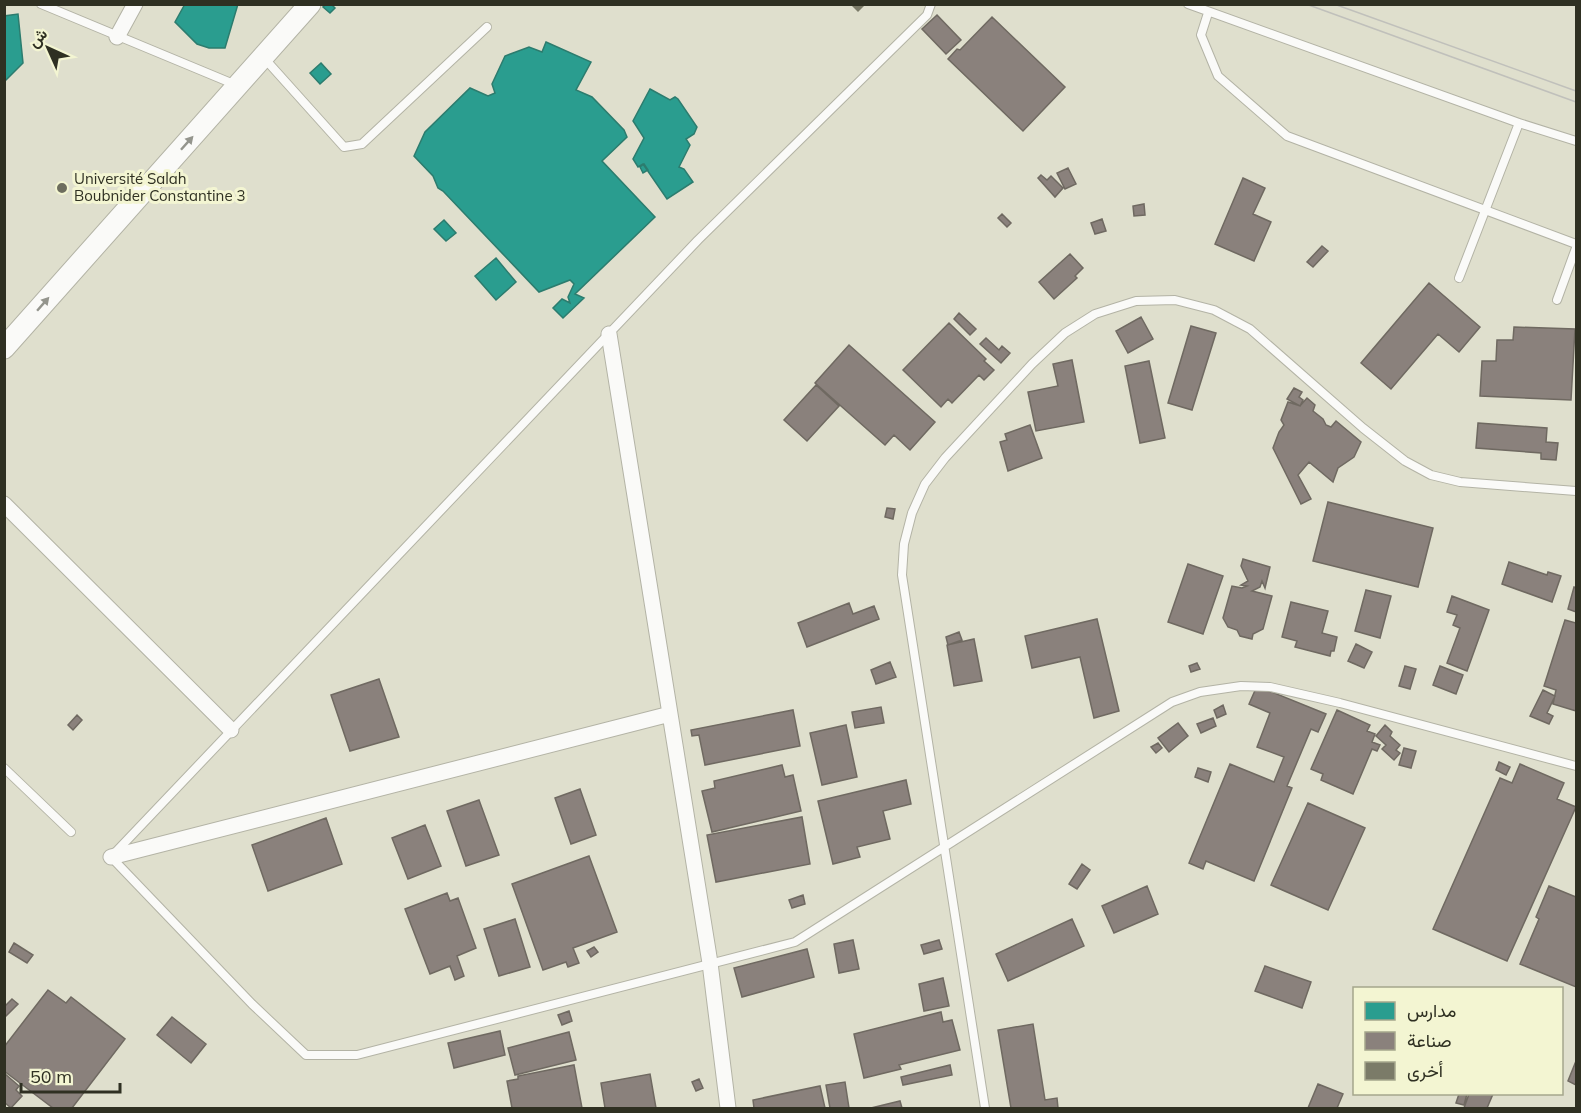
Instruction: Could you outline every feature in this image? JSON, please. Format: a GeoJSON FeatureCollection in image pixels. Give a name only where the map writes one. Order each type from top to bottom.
{"type":"FeatureCollection","features":[{"type":"Feature","properties":{"kind":"main road"},"geometry":{"type":"LineString","coordinates":[[4,348],[310,4]]}},
{"type":"Feature","properties":{"kind":"street"},"geometry":{"type":"LineString","coordinates":[[117,37],[135,4]]}},
{"type":"Feature","properties":{"kind":"street"},"geometry":{"type":"LineString","coordinates":[[609,334],[710,963],[728,1108]]}},
{"type":"Feature","properties":{"kind":"street"},"geometry":{"type":"LineString","coordinates":[[4,504],[231,730]]}},
{"type":"Feature","properties":{"kind":"street"},"geometry":{"type":"LineString","coordinates":[[111,857],[670,714]]}},
{"type":"Feature","properties":{"kind":"lane"},"geometry":{"type":"LineString","coordinates":[[41,4],[238,86]]}},
{"type":"Feature","properties":{"kind":"lane"},"geometry":{"type":"LineString","coordinates":[[931,4],[927,15],[698,240],[111,857],[252,1004],[306,1055],[357,1055],[795,942],[1172,702],[1200,692],[1241,686],[1270,687],[1340,703],[1576,766]]}},
{"type":"Feature","properties":{"kind":"lane"},"geometry":{"type":"LineString","coordinates":[[1188,4],[1519,123],[1576,141]]}},
{"type":"Feature","properties":{"kind":"lane"},"geometry":{"type":"LineString","coordinates":[[1208,13],[1201,35],[1218,76],[1287,136],[1576,246],[1557,300]]}},
{"type":"Feature","properties":{"kind":"lane"},"geometry":{"type":"LineString","coordinates":[[263,58],[344,147],[362,144],[487,27]]}},
{"type":"Feature","properties":{"kind":"lane"},"geometry":{"type":"LineString","coordinates":[[1460,278],[1519,123]]}},
{"type":"Feature","properties":{"kind":"lane"},"geometry":{"type":"LineString","coordinates":[[985,1108],[902,575],[904,544],[909,524],[925,484],[945,458],[1032,364],[1065,333],[1095,314],[1136,301],[1175,300],[1214,310],[1250,329],[1405,461],[1431,475],[1460,482],[1576,491]]}},
{"type":"Feature","properties":{"kind":"lane"},"geometry":{"type":"LineString","coordinates":[[4,768],[71,832]]}},
{"type":"Feature","properties":{"kind":"building: مدارس"},"geometry":{"type":"Polygon","coordinates":[[[185,4],[238,4],[225,48],[209,48],[197,44],[175,22],[185,4]]]}},
{"type":"Feature","properties":{"kind":"building: مدارس"},"geometry":{"type":"Polygon","coordinates":[[[331,4],[335,8],[330,13],[323,7],[331,4]]]}},
{"type":"Feature","properties":{"kind":"building: مدارس"},"geometry":{"type":"Polygon","coordinates":[[[18,14],[23,63],[4,82],[4,16],[18,14]]]}},
{"type":"Feature","properties":{"kind":"building: مدارس"},"geometry":{"type":"Polygon","coordinates":[[[546,42],[591,62],[576,90],[592,97],[624,130],[627,137],[602,161],[655,217],[575,294],[584,298],[563,318],[553,308],[562,299],[570,303],[568,297],[574,284],[570,280],[539,292],[438,188],[433,176],[414,156],[425,132],[470,88],[488,96],[495,93],[492,84],[505,56],[529,47],[542,52],[546,42]]]}},
{"type":"Feature","properties":{"kind":"building: مدارس"},"geometry":{"type":"Polygon","coordinates":[[[321,63],[331,74],[320,84],[310,73],[321,63]]]}},
{"type":"Feature","properties":{"kind":"building: مدارس"},"geometry":{"type":"Polygon","coordinates":[[[650,89],[670,100],[675,97],[678,99],[697,127],[694,134],[686,139],[690,145],[679,167],[684,169],[693,182],[667,199],[643,164],[638,167],[633,159],[644,138],[633,121],[650,89]]]}},
{"type":"Feature","properties":{"kind":"building: مدارس"},"geometry":{"type":"Polygon","coordinates":[[[644,164],[648,170],[643,173],[640,167],[644,164]]]}},
{"type":"Feature","properties":{"kind":"building: مدارس"},"geometry":{"type":"Polygon","coordinates":[[[444,220],[456,233],[446,241],[434,229],[444,220]]]}},
{"type":"Feature","properties":{"kind":"building: مدارس"},"geometry":{"type":"Polygon","coordinates":[[[496,258],[516,282],[496,300],[475,276],[496,258]]]}},
{"type":"Feature","properties":{"kind":"building: صناعة"},"geometry":{"type":"Polygon","coordinates":[[[937,15],[961,40],[946,54],[922,29],[937,15]]]}},
{"type":"Feature","properties":{"kind":"building: صناعة"},"geometry":{"type":"Polygon","coordinates":[[[992,17],[1065,87],[1023,131],[948,59],[992,17]]]}},
{"type":"Feature","properties":{"kind":"building: صناعة"},"geometry":{"type":"Polygon","coordinates":[[[1068,168],[1076,184],[1065,189],[1057,173],[1068,168]]]}},
{"type":"Feature","properties":{"kind":"building: صناعة"},"geometry":{"type":"Polygon","coordinates":[[[1041,175],[1047,180],[1051,176],[1063,188],[1055,197],[1038,178],[1041,175]]]}},
{"type":"Feature","properties":{"kind":"building: صناعة"},"geometry":{"type":"Polygon","coordinates":[[[1243,178],[1265,188],[1253,214],[1271,222],[1254,261],[1215,244],[1243,178]]]}},
{"type":"Feature","properties":{"kind":"building: صناعة"},"geometry":{"type":"Polygon","coordinates":[[[1144,204],[1145,215],[1134,216],[1133,206],[1144,204]]]}},
{"type":"Feature","properties":{"kind":"building: صناعة"},"geometry":{"type":"Polygon","coordinates":[[[1002,214],[1011,223],[1007,227],[998,218],[1002,214]]]}},
{"type":"Feature","properties":{"kind":"building: صناعة"},"geometry":{"type":"Polygon","coordinates":[[[1102,219],[1106,231],[1095,234],[1091,223],[1102,219]]]}},
{"type":"Feature","properties":{"kind":"building: صناعة"},"geometry":{"type":"Polygon","coordinates":[[[1322,246],[1328,251],[1313,267],[1307,262],[1322,246]]]}},
{"type":"Feature","properties":{"kind":"building: صناعة"},"geometry":{"type":"Polygon","coordinates":[[[1070,254],[1083,268],[1075,276],[1077,278],[1054,299],[1039,282],[1070,254]]]}},
{"type":"Feature","properties":{"kind":"building: صناعة"},"geometry":{"type":"Polygon","coordinates":[[[1429,283],[1480,327],[1459,352],[1438,334],[1391,389],[1361,363],[1429,283]]]}},
{"type":"Feature","properties":{"kind":"building: صناعة"},"geometry":{"type":"Polygon","coordinates":[[[959,313],[976,329],[970,335],[954,319],[959,313]]]}},
{"type":"Feature","properties":{"kind":"building: صناعة"},"geometry":{"type":"Polygon","coordinates":[[[1141,317],[1153,339],[1128,353],[1116,331],[1141,317]]]}},
{"type":"Feature","properties":{"kind":"building: صناعة"},"geometry":{"type":"Polygon","coordinates":[[[949,323],[986,359],[984,361],[994,370],[984,380],[979,375],[952,403],[948,399],[941,407],[903,370],[949,323]]]}},
{"type":"Feature","properties":{"kind":"building: صناعة"},"geometry":{"type":"Polygon","coordinates":[[[1191,326],[1216,333],[1192,410],[1168,403],[1191,326]]]}},
{"type":"Feature","properties":{"kind":"building: صناعة"},"geometry":{"type":"Polygon","coordinates":[[[1514,327],[1575,329],[1571,400],[1480,396],[1482,361],[1496,361],[1497,340],[1513,340],[1514,327]]]}},
{"type":"Feature","properties":{"kind":"building: صناعة"},"geometry":{"type":"Polygon","coordinates":[[[986,338],[999,350],[1002,346],[1010,353],[1001,363],[980,344],[986,338]]]}},
{"type":"Feature","properties":{"kind":"building: صناعة"},"geometry":{"type":"Polygon","coordinates":[[[849,345],[935,422],[910,450],[894,435],[885,445],[815,383],[849,345]]]}},
{"type":"Feature","properties":{"kind":"building: صناعة"},"geometry":{"type":"Polygon","coordinates":[[[1072,360],[1084,422],[1036,431],[1028,392],[1058,386],[1053,364],[1072,360]]]}},
{"type":"Feature","properties":{"kind":"building: صناعة"},"geometry":{"type":"Polygon","coordinates":[[[1149,361],[1165,438],[1140,443],[1125,366],[1149,361]]]}},
{"type":"Feature","properties":{"kind":"building: صناعة"},"geometry":{"type":"Polygon","coordinates":[[[816,385],[839,406],[807,441],[784,420],[816,385]]]}},
{"type":"Feature","properties":{"kind":"building: صناعة"},"geometry":{"type":"Polygon","coordinates":[[[1294,388],[1302,392],[1299,397],[1303,400],[1300,406],[1287,399],[1294,388]]]}},
{"type":"Feature","properties":{"kind":"building: صناعة"},"geometry":{"type":"Polygon","coordinates":[[[1307,398],[1315,405],[1313,411],[1323,419],[1326,425],[1331,427],[1336,421],[1361,442],[1354,457],[1338,468],[1333,482],[1309,462],[1298,475],[1311,499],[1301,504],[1273,448],[1284,425],[1281,420],[1288,402],[1300,406],[1307,398]]]}},
{"type":"Feature","properties":{"kind":"building: صناعة"},"geometry":{"type":"Polygon","coordinates":[[[1478,423],[1547,428],[1546,442],[1558,443],[1556,460],[1541,459],[1541,453],[1476,448],[1478,423]]]}},
{"type":"Feature","properties":{"kind":"building: صناعة"},"geometry":{"type":"Polygon","coordinates":[[[1030,425],[1042,458],[1008,471],[1000,442],[1007,440],[1005,434],[1030,425]]]}},
{"type":"Feature","properties":{"kind":"building: صناعة"},"geometry":{"type":"Polygon","coordinates":[[[1328,502],[1433,528],[1418,587],[1313,561],[1328,502]]]}},
{"type":"Feature","properties":{"kind":"building: صناعة"},"geometry":{"type":"Polygon","coordinates":[[[887,508],[895,509],[893,519],[885,517],[887,508]]]}},
{"type":"Feature","properties":{"kind":"building: صناعة"},"geometry":{"type":"Polygon","coordinates":[[[1243,559],[1270,567],[1265,588],[1262,581],[1260,587],[1252,591],[1272,596],[1263,629],[1253,634],[1252,639],[1240,636],[1237,630],[1228,627],[1223,618],[1232,586],[1242,588],[1247,586],[1241,585],[1248,581],[1241,566],[1243,559]]]}},
{"type":"Feature","properties":{"kind":"building: صناعة"},"geometry":{"type":"Polygon","coordinates":[[[1509,562],[1547,575],[1548,572],[1561,576],[1552,602],[1502,584],[1509,562]]]}},
{"type":"Feature","properties":{"kind":"building: صناعة"},"geometry":{"type":"Polygon","coordinates":[[[1188,564],[1223,576],[1203,634],[1168,622],[1188,564]]]}},
{"type":"Feature","properties":{"kind":"building: صناعة"},"geometry":{"type":"Polygon","coordinates":[[[1574,587],[1576,588],[1576,612],[1568,609],[1574,587]]]}},
{"type":"Feature","properties":{"kind":"building: صناعة"},"geometry":{"type":"Polygon","coordinates":[[[1366,590],[1391,596],[1380,638],[1355,631],[1366,590]]]}},
{"type":"Feature","properties":{"kind":"building: صناعة"},"geometry":{"type":"Polygon","coordinates":[[[1452,596],[1489,610],[1467,671],[1447,663],[1460,628],[1453,625],[1457,615],[1447,612],[1452,596]]]}},
{"type":"Feature","properties":{"kind":"building: صناعة"},"geometry":{"type":"Polygon","coordinates":[[[1291,602],[1328,611],[1322,633],[1337,637],[1334,651],[1331,651],[1330,656],[1295,647],[1297,641],[1282,637],[1291,602]]]}},
{"type":"Feature","properties":{"kind":"building: صناعة"},"geometry":{"type":"Polygon","coordinates":[[[849,603],[853,614],[874,606],[879,619],[807,647],[798,623],[849,603]]]}},
{"type":"Feature","properties":{"kind":"building: صناعة"},"geometry":{"type":"Polygon","coordinates":[[[1097,619],[1119,711],[1094,718],[1080,657],[1032,668],[1025,636],[1097,619]]]}},
{"type":"Feature","properties":{"kind":"building: صناعة"},"geometry":{"type":"Polygon","coordinates":[[[1565,620],[1576,623],[1576,711],[1553,704],[1556,690],[1544,686],[1565,620]]]}},
{"type":"Feature","properties":{"kind":"building: صناعة"},"geometry":{"type":"Polygon","coordinates":[[[959,632],[962,640],[948,645],[946,637],[959,632]]]}},
{"type":"Feature","properties":{"kind":"building: صناعة"},"geometry":{"type":"Polygon","coordinates":[[[974,639],[982,681],[954,686],[947,645],[974,639]]]}},
{"type":"Feature","properties":{"kind":"building: صناعة"},"geometry":{"type":"Polygon","coordinates":[[[1356,644],[1372,652],[1364,668],[1348,661],[1356,644]]]}},
{"type":"Feature","properties":{"kind":"building: صناعة"},"geometry":{"type":"Polygon","coordinates":[[[890,662],[896,677],[876,684],[871,670],[890,662]]]}},
{"type":"Feature","properties":{"kind":"building: صناعة"},"geometry":{"type":"Polygon","coordinates":[[[1197,663],[1200,669],[1191,672],[1189,666],[1197,663]]]}},
{"type":"Feature","properties":{"kind":"building: صناعة"},"geometry":{"type":"Polygon","coordinates":[[[1405,666],[1416,669],[1410,689],[1399,686],[1405,666]]]}},
{"type":"Feature","properties":{"kind":"building: صناعة"},"geometry":{"type":"Polygon","coordinates":[[[1440,666],[1463,675],[1456,694],[1433,685],[1440,666]]]}},
{"type":"Feature","properties":{"kind":"building: صناعة"},"geometry":{"type":"Polygon","coordinates":[[[379,679],[399,737],[350,751],[331,695],[379,679]]]}},
{"type":"Feature","properties":{"kind":"building: صناعة"},"geometry":{"type":"Polygon","coordinates":[[[1257,686],[1326,714],[1318,732],[1311,729],[1287,786],[1292,788],[1254,881],[1206,861],[1203,869],[1189,863],[1230,764],[1274,782],[1284,757],[1257,747],[1270,713],[1249,704],[1257,686]]]}},
{"type":"Feature","properties":{"kind":"building: صناعة"},"geometry":{"type":"Polygon","coordinates":[[[1543,690],[1555,696],[1547,713],[1553,716],[1549,724],[1530,716],[1543,690]]]}},
{"type":"Feature","properties":{"kind":"building: صناعة"},"geometry":{"type":"Polygon","coordinates":[[[1223,705],[1226,714],[1217,718],[1214,710],[1223,705]]]}},
{"type":"Feature","properties":{"kind":"building: صناعة"},"geometry":{"type":"Polygon","coordinates":[[[881,707],[884,723],[855,728],[852,712],[881,707]]]}},
{"type":"Feature","properties":{"kind":"building: صناعة"},"geometry":{"type":"Polygon","coordinates":[[[793,710],[800,746],[705,765],[699,735],[692,736],[691,730],[793,710]]]}},
{"type":"Feature","properties":{"kind":"building: صناعة"},"geometry":{"type":"Polygon","coordinates":[[[1337,710],[1370,725],[1367,731],[1375,734],[1372,742],[1380,745],[1377,751],[1372,749],[1353,794],[1321,780],[1323,774],[1311,769],[1337,710]]]}},
{"type":"Feature","properties":{"kind":"building: صناعة"},"geometry":{"type":"Polygon","coordinates":[[[77,715],[82,720],[73,730],[68,725],[77,715]]]}},
{"type":"Feature","properties":{"kind":"building: صناعة"},"geometry":{"type":"Polygon","coordinates":[[[1213,718],[1216,726],[1201,733],[1197,724],[1213,718]]]}},
{"type":"Feature","properties":{"kind":"building: صناعة"},"geometry":{"type":"Polygon","coordinates":[[[1178,723],[1188,736],[1169,752],[1158,738],[1178,723]]]}},
{"type":"Feature","properties":{"kind":"building: صناعة"},"geometry":{"type":"Polygon","coordinates":[[[846,725],[857,777],[822,785],[810,733],[846,725]]]}},
{"type":"Feature","properties":{"kind":"building: صناعة"},"geometry":{"type":"Polygon","coordinates":[[[1385,725],[1392,732],[1390,736],[1400,745],[1396,750],[1400,753],[1394,760],[1382,749],[1386,745],[1376,736],[1385,725]]]}},
{"type":"Feature","properties":{"kind":"building: صناعة"},"geometry":{"type":"Polygon","coordinates":[[[1158,743],[1162,748],[1156,753],[1151,747],[1158,743]]]}},
{"type":"Feature","properties":{"kind":"building: صناعة"},"geometry":{"type":"Polygon","coordinates":[[[1404,748],[1416,751],[1411,768],[1399,765],[1404,748]]]}},
{"type":"Feature","properties":{"kind":"building: صناعة"},"geometry":{"type":"Polygon","coordinates":[[[1499,762],[1510,767],[1506,775],[1496,770],[1499,762]]]}},
{"type":"Feature","properties":{"kind":"building: صناعة"},"geometry":{"type":"Polygon","coordinates":[[[1520,764],[1564,783],[1557,799],[1576,807],[1507,961],[1433,929],[1500,778],[1512,783],[1520,764]]]}},
{"type":"Feature","properties":{"kind":"building: صناعة"},"geometry":{"type":"Polygon","coordinates":[[[782,765],[785,777],[793,775],[801,811],[712,832],[702,791],[715,788],[714,781],[782,765]]]}},
{"type":"Feature","properties":{"kind":"building: صناعة"},"geometry":{"type":"Polygon","coordinates":[[[1198,768],[1211,772],[1208,782],[1195,777],[1198,768]]]}},
{"type":"Feature","properties":{"kind":"building: صناعة"},"geometry":{"type":"Polygon","coordinates":[[[906,780],[911,804],[883,811],[890,839],[857,847],[860,857],[833,864],[818,801],[906,780]]]}},
{"type":"Feature","properties":{"kind":"building: صناعة"},"geometry":{"type":"Polygon","coordinates":[[[580,789],[596,835],[571,844],[555,798],[580,789]]]}},
{"type":"Feature","properties":{"kind":"building: صناعة"},"geometry":{"type":"Polygon","coordinates":[[[479,800],[499,855],[466,866],[447,811],[479,800]]]}},
{"type":"Feature","properties":{"kind":"building: صناعة"},"geometry":{"type":"Polygon","coordinates":[[[1308,803],[1365,828],[1328,910],[1271,885],[1308,803]]]}},
{"type":"Feature","properties":{"kind":"building: صناعة"},"geometry":{"type":"Polygon","coordinates":[[[802,817],[810,864],[716,882],[707,835],[802,817]]]}},
{"type":"Feature","properties":{"kind":"building: صناعة"},"geometry":{"type":"Polygon","coordinates":[[[326,818],[342,864],[268,891],[252,845],[326,818]]]}},
{"type":"Feature","properties":{"kind":"building: صناعة"},"geometry":{"type":"Polygon","coordinates":[[[425,825],[441,866],[408,879],[392,838],[425,825]]]}},
{"type":"Feature","properties":{"kind":"building: صناعة"},"geometry":{"type":"Polygon","coordinates":[[[589,856],[617,932],[573,948],[579,963],[568,967],[566,962],[543,970],[512,884],[589,856]]]}},
{"type":"Feature","properties":{"kind":"building: صناعة"},"geometry":{"type":"Polygon","coordinates":[[[1082,864],[1090,870],[1077,889],[1069,884],[1082,864]]]}},
{"type":"Feature","properties":{"kind":"building: صناعة"},"geometry":{"type":"Polygon","coordinates":[[[1147,886],[1158,914],[1114,933],[1102,906],[1147,886]]]}},
{"type":"Feature","properties":{"kind":"building: صناعة"},"geometry":{"type":"Polygon","coordinates":[[[1549,886],[1576,897],[1576,987],[1520,964],[1539,919],[1536,917],[1549,886]]]}},
{"type":"Feature","properties":{"kind":"building: صناعة"},"geometry":{"type":"Polygon","coordinates":[[[447,893],[450,901],[458,898],[476,948],[457,956],[464,976],[455,980],[450,966],[430,974],[405,909],[447,893]]]}},
{"type":"Feature","properties":{"kind":"building: صناعة"},"geometry":{"type":"Polygon","coordinates":[[[803,895],[805,904],[792,908],[789,900],[803,895]]]}},
{"type":"Feature","properties":{"kind":"building: صناعة"},"geometry":{"type":"Polygon","coordinates":[[[515,919],[530,967],[499,976],[484,929],[515,919]]]}},
{"type":"Feature","properties":{"kind":"building: صناعة"},"geometry":{"type":"Polygon","coordinates":[[[1072,919],[1084,946],[1008,981],[996,954],[1072,919]]]}},
{"type":"Feature","properties":{"kind":"building: صناعة"},"geometry":{"type":"Polygon","coordinates":[[[853,940],[859,969],[839,973],[834,944],[853,940]]]}},
{"type":"Feature","properties":{"kind":"building: صناعة"},"geometry":{"type":"Polygon","coordinates":[[[939,940],[942,949],[924,954],[921,945],[939,940]]]}},
{"type":"Feature","properties":{"kind":"building: صناعة"},"geometry":{"type":"Polygon","coordinates":[[[14,943],[33,955],[27,963],[9,952],[14,943]]]}},
{"type":"Feature","properties":{"kind":"building: صناعة"},"geometry":{"type":"Polygon","coordinates":[[[594,947],[598,952],[591,957],[587,951],[594,947]]]}},
{"type":"Feature","properties":{"kind":"building: صناعة"},"geometry":{"type":"Polygon","coordinates":[[[807,949],[814,977],[742,997],[734,968],[807,949]]]}},
{"type":"Feature","properties":{"kind":"building: صناعة"},"geometry":{"type":"Polygon","coordinates":[[[1265,966],[1311,982],[1302,1008],[1255,991],[1265,966]]]}},
{"type":"Feature","properties":{"kind":"building: صناعة"},"geometry":{"type":"Polygon","coordinates":[[[943,978],[949,1006],[924,1011],[919,984],[943,978]]]}},
{"type":"Feature","properties":{"kind":"building: صناعة"},"geometry":{"type":"Polygon","coordinates":[[[48,990],[66,1003],[71,997],[125,1039],[72,1108],[53,1108],[4,1071],[4,1047],[48,990]]]}},
{"type":"Feature","properties":{"kind":"building: صناعة"},"geometry":{"type":"Polygon","coordinates":[[[12,999],[18,1004],[4,1018],[4,1007],[12,999]]]}},
{"type":"Feature","properties":{"kind":"building: صناعة"},"geometry":{"type":"Polygon","coordinates":[[[569,1011],[572,1021],[562,1025],[558,1015],[569,1011]]]}},
{"type":"Feature","properties":{"kind":"building: صناعة"},"geometry":{"type":"Polygon","coordinates":[[[941,1012],[943,1022],[952,1020],[960,1050],[899,1065],[901,1069],[864,1078],[854,1034],[941,1012]]]}},
{"type":"Feature","properties":{"kind":"building: صناعة"},"geometry":{"type":"Polygon","coordinates":[[[172,1017],[206,1044],[191,1063],[157,1035],[172,1017]]]}},
{"type":"Feature","properties":{"kind":"building: صناعة"},"geometry":{"type":"Polygon","coordinates":[[[1033,1024],[1045,1100],[1057,1098],[1058,1108],[1011,1108],[998,1030],[1033,1024]]]}},
{"type":"Feature","properties":{"kind":"building: صناعة"},"geometry":{"type":"Polygon","coordinates":[[[500,1031],[505,1055],[454,1068],[448,1043],[500,1031]]]}},
{"type":"Feature","properties":{"kind":"building: صناعة"},"geometry":{"type":"Polygon","coordinates":[[[569,1032],[576,1060],[515,1075],[508,1048],[569,1032]]]}},
{"type":"Feature","properties":{"kind":"building: صناعة"},"geometry":{"type":"Polygon","coordinates":[[[1576,1061],[1576,1085],[1568,1081],[1576,1061]]]}},
{"type":"Feature","properties":{"kind":"building: صناعة"},"geometry":{"type":"Polygon","coordinates":[[[574,1065],[582,1108],[512,1108],[507,1081],[518,1079],[518,1076],[574,1065]]]}},
{"type":"Feature","properties":{"kind":"building: صناعة"},"geometry":{"type":"Polygon","coordinates":[[[950,1065],[952,1075],[903,1085],[901,1077],[950,1065]]]}},
{"type":"Feature","properties":{"kind":"building: صناعة"},"geometry":{"type":"Polygon","coordinates":[[[4,1073],[19,1086],[16,1090],[22,1096],[11,1108],[4,1102],[4,1073]]]}},
{"type":"Feature","properties":{"kind":"building: صناعة"},"geometry":{"type":"Polygon","coordinates":[[[650,1074],[656,1108],[605,1108],[601,1083],[650,1074]]]}},
{"type":"Feature","properties":{"kind":"building: صناعة"},"geometry":{"type":"Polygon","coordinates":[[[699,1079],[703,1088],[696,1091],[692,1082],[699,1079]]]}},
{"type":"Feature","properties":{"kind":"building: صناعة"},"geometry":{"type":"Polygon","coordinates":[[[845,1082],[849,1108],[830,1108],[826,1085],[845,1082]]]}},
{"type":"Feature","properties":{"kind":"building: صناعة"},"geometry":{"type":"Polygon","coordinates":[[[1318,1084],[1343,1094],[1337,1108],[1308,1108],[1318,1084]]]}},
{"type":"Feature","properties":{"kind":"building: صناعة"},"geometry":{"type":"Polygon","coordinates":[[[820,1086],[825,1108],[754,1108],[753,1100],[820,1086]]]}},
{"type":"Feature","properties":{"kind":"building: صناعة"},"geometry":{"type":"Polygon","coordinates":[[[1459,1095],[1467,1095],[1464,1105],[1456,1103],[1459,1095]]]}},
{"type":"Feature","properties":{"kind":"building: صناعة"},"geometry":{"type":"Polygon","coordinates":[[[1469,1095],[1493,1095],[1487,1108],[1464,1108],[1469,1095]]]}},
{"type":"Feature","properties":{"kind":"building: صناعة"},"geometry":{"type":"Polygon","coordinates":[[[900,1101],[902,1108],[871,1108],[900,1101]]]}},
{"type":"Feature","properties":{"kind":"building: أخرى"},"geometry":{"type":"Polygon","coordinates":[[[850,4],[866,4],[858,12],[850,4]]]}},
{"type":"Feature","properties":{"kind":"tram line"},"geometry":{"type":"LineString","coordinates":[[1306,4],[1576,102]]}},
{"type":"Feature","properties":{"kind":"tram line"},"geometry":{"type":"LineString","coordinates":[[1334,4],[1576,91]]}},
{"type":"Feature","properties":{"kind":"place","name":"Université Salah Boubnider Constantine 3"},"geometry":{"type":"Point","coordinates":[62,188]}}]}
